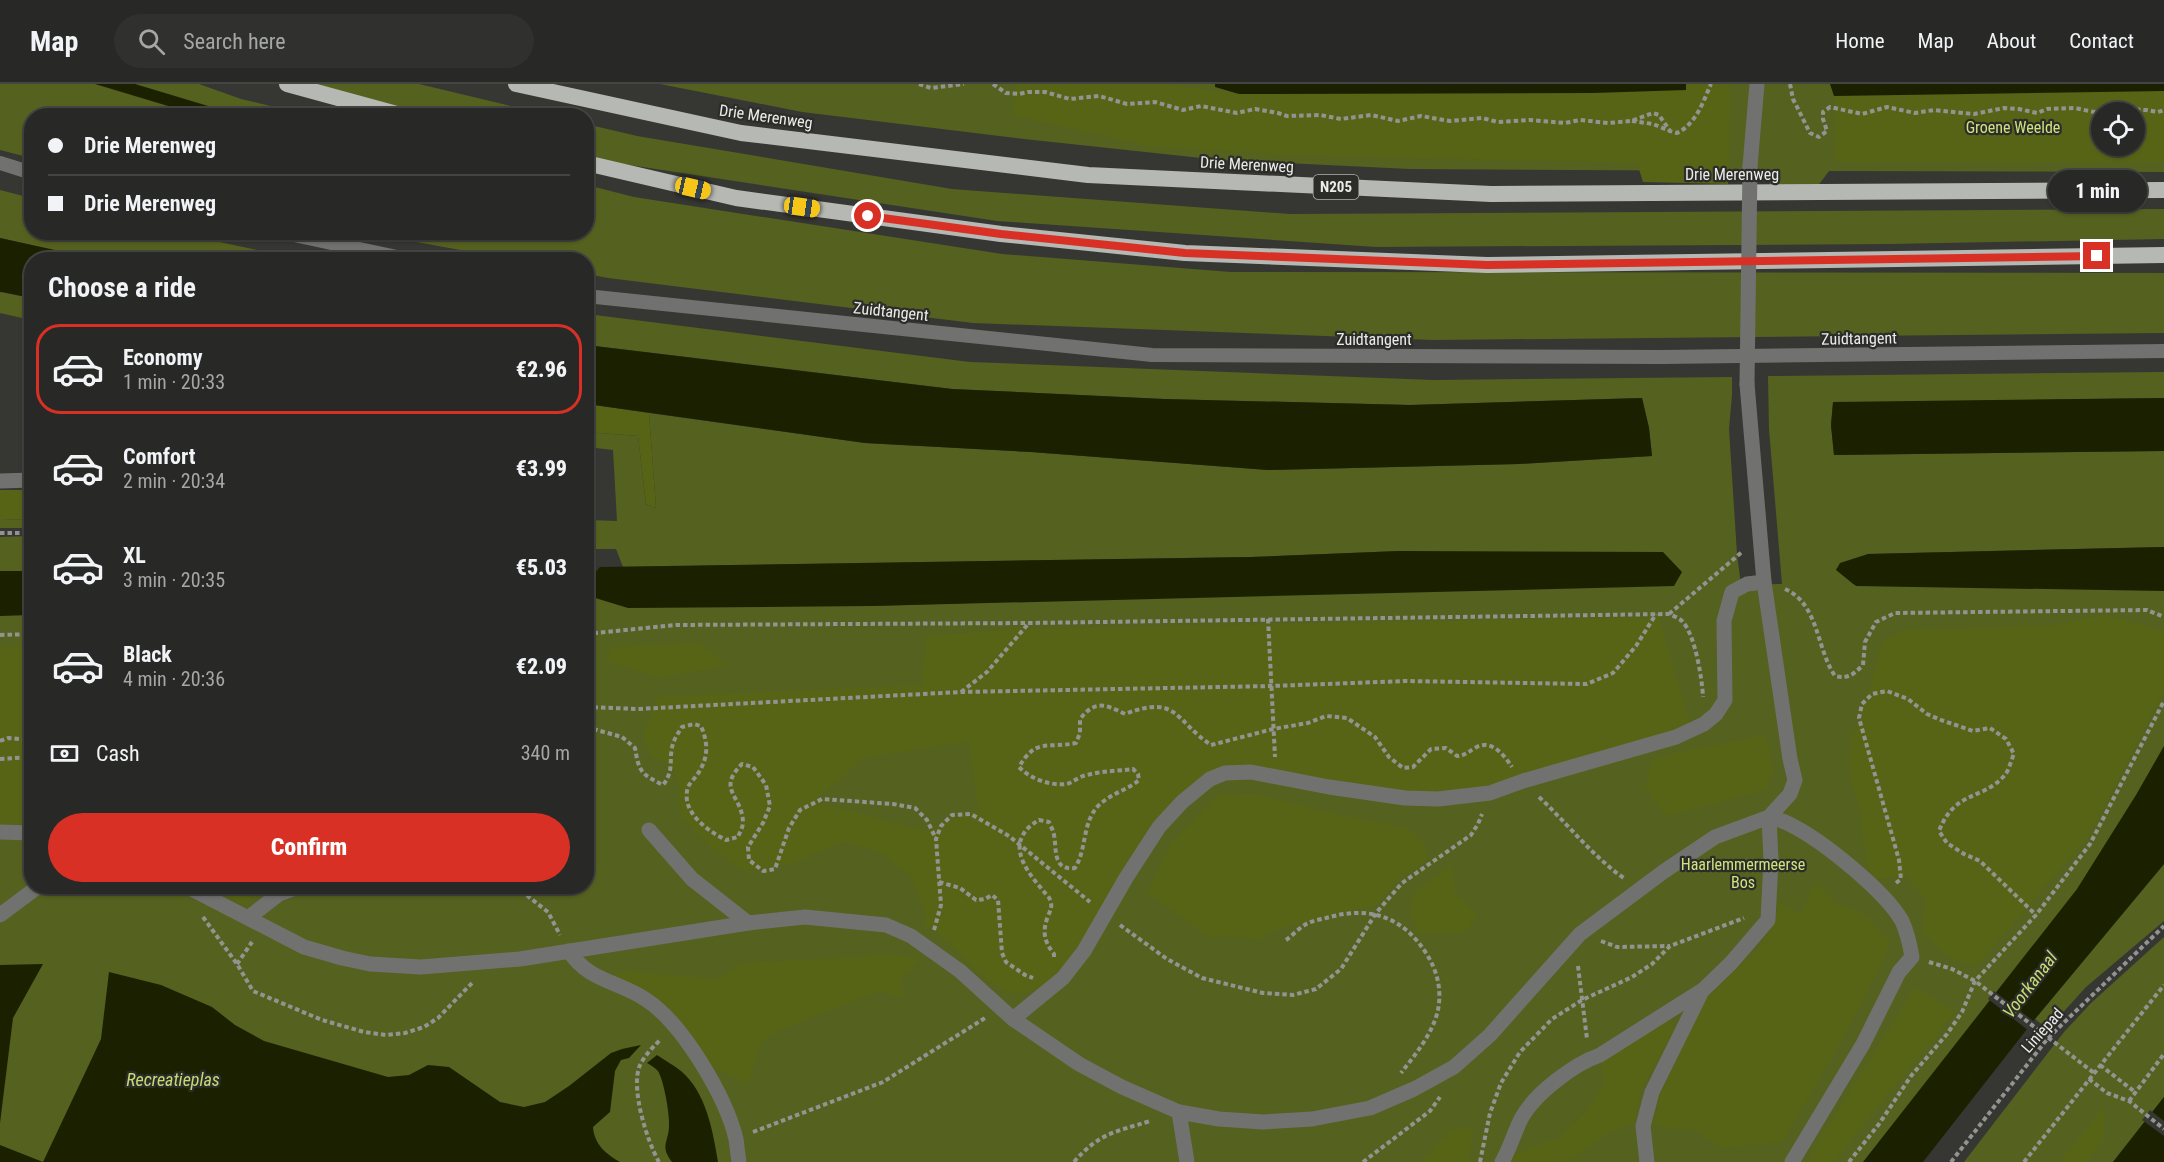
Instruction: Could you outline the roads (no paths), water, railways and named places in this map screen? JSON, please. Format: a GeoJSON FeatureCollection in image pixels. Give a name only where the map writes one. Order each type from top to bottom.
{"type":"FeatureCollection","features":[{"type":"Feature","properties":{"kind":"highway"},"geometry":{"type":"LineString","coordinates":[[287,84],[375,108]]}},
{"type":"Feature","properties":{"kind":"highway","name":"Drie Merenweg"},"geometry":{"type":"LineString","coordinates":[[516,84],[741,133],[1088,175],[1491,194],[2164,190]]}},
{"type":"Feature","properties":{"kind":"highway"},"geometry":{"type":"LineString","coordinates":[[594,165],[736,198],[1001,234],[1185,253],[1487,265],[2164,255]]}},
{"type":"Feature","properties":{"kind":"street"},"geometry":{"type":"LineString","coordinates":[[202,894],[304,947],[370,964],[421,967],[481,964],[567,948],[805,917],[886,925],[910,936],[960,971],[1013,1019],[1079,1064],[1122,1087],[1179,1112],[1219,1119],[1263,1122],[1333,1116],[1370,1108],[1414,1089],[1454,1067],[1490,1035],[1580,934],[1663,872],[1715,837],[1769,817],[1791,794],[1795,780],[1764,582],[1747,384],[1750,166],[1757,84]]}},
{"type":"Feature","properties":{"kind":"street"},"geometry":{"type":"LineString","coordinates":[[0,480],[24,480]]}},
{"type":"Feature","properties":{"kind":"street"},"geometry":{"type":"LineString","coordinates":[[1013,1019],[1063,978],[1084,951],[1126,878],[1159,827],[1197,788],[1210,779],[1225,773],[1251,772],[1329,787],[1405,798],[1438,799],[1490,793],[1523,781],[1676,736],[1704,724],[1716,714],[1725,700],[1724,621],[1732,592],[1747,584],[1764,582]]}},
{"type":"Feature","properties":{"kind":"street"},"geometry":{"type":"LineString","coordinates":[[1769,817],[1791,824],[1815,840],[1880,893],[1902,923],[1912,957],[1899,972],[1863,1044],[1792,1162]]}},
{"type":"Feature","properties":{"kind":"street"},"geometry":{"type":"LineString","coordinates":[[1502,1162],[1522,1117],[1545,1090],[1589,1059],[1600,1055],[1702,991],[1731,963],[1768,920],[1771,860],[1769,817]]}},
{"type":"Feature","properties":{"kind":"street"},"geometry":{"type":"LineString","coordinates":[[649,830],[692,879],[748,923]]}},
{"type":"Feature","properties":{"kind":"street"},"geometry":{"type":"LineString","coordinates":[[0,832],[24,833]]}},
{"type":"Feature","properties":{"kind":"street"},"geometry":{"type":"LineString","coordinates":[[0,915],[28,894]]}},
{"type":"Feature","properties":{"kind":"street"},"geometry":{"type":"LineString","coordinates":[[248,918],[279,894]]}},
{"type":"Feature","properties":{"kind":"street"},"geometry":{"type":"LineString","coordinates":[[567,948],[576,963],[598,978],[644,998],[662,1011],[674,1025],[717,1089],[735,1138],[739,1162]]}},
{"type":"Feature","properties":{"kind":"street"},"geometry":{"type":"LineString","coordinates":[[1647,1162],[1643,1126],[1652,1092],[1702,991]]}},
{"type":"Feature","properties":{"kind":"street"},"geometry":{"type":"LineString","coordinates":[[1179,1112],[1187,1162]]}},
{"type":"Feature","properties":{"kind":"lane"},"geometry":{"type":"LineString","coordinates":[[0,164],[24,171]]}},
{"type":"Feature","properties":{"kind":"lane"},"geometry":{"type":"LineString","coordinates":[[317,240],[374,252]]}},
{"type":"Feature","properties":{"kind":"lane","name":"Zuidtangent"},"geometry":{"type":"LineString","coordinates":[[594,297],[1152,355],[1674,357],[2164,351]]}},
{"type":"Feature","properties":{"kind":"water"},"geometry":{"type":"Polygon","coordinates":[[[95,84],[135,84],[215,108],[175,108],[95,84]]]}},
{"type":"Feature","properties":{"kind":"water"},"geometry":{"type":"Polygon","coordinates":[[[1215,84],[1686,84],[1686,90],[1593,93],[1239,94],[1215,87],[1215,84]]]}},
{"type":"Feature","properties":{"kind":"water"},"geometry":{"type":"Polygon","coordinates":[[[1830,84],[2164,84],[2164,91],[1834,96],[1830,84]]]}},
{"type":"Feature","properties":{"kind":"water"},"geometry":{"type":"Polygon","coordinates":[[[0,238],[64,252],[24,252],[24,296],[0,292],[0,238]]]}},
{"type":"Feature","properties":{"kind":"water"},"geometry":{"type":"Polygon","coordinates":[[[594,346],[952,389],[1164,399],[1410,405],[1642,398],[1649,428],[1652,456],[1519,464],[1268,470],[1031,452],[865,443],[594,405],[594,346]]]}},
{"type":"Feature","properties":{"kind":"water"},"geometry":{"type":"Polygon","coordinates":[[[2164,398],[2164,451],[1834,455],[1831,425],[1833,402],[2164,398]]]}},
{"type":"Feature","properties":{"kind":"water"},"geometry":{"type":"Polygon","coordinates":[[[2164,547],[2164,591],[1856,586],[1836,570],[1840,563],[1868,554],[2164,547]]]}},
{"type":"Feature","properties":{"kind":"water"},"geometry":{"type":"Polygon","coordinates":[[[1399,551],[1663,552],[1682,572],[1674,586],[871,606],[628,608],[594,598],[594,574],[600,567],[1251,557],[1399,551]]]}},
{"type":"Feature","properties":{"kind":"water"},"geometry":{"type":"Polygon","coordinates":[[[0,571],[24,571],[24,615],[0,616],[0,571]]]}},
{"type":"Feature","properties":{"kind":"water","name":"Voorkanaal"},"geometry":{"type":"Polygon","coordinates":[[[2164,746],[2164,864],[2035,1019],[1923,1162],[1863,1162],[2077,889],[2164,746]]]}},
{"type":"Feature","properties":{"kind":"water"},"geometry":{"type":"Polygon","coordinates":[[[43,964],[13,1018],[0,1123],[0,965],[43,964]]]}},
{"type":"Feature","properties":{"kind":"water","name":"Recreatieplas"},"geometry":{"type":"Polygon","coordinates":[[[109,972],[161,985],[212,1007],[235,1025],[264,1041],[388,1077],[409,1075],[428,1065],[449,1067],[500,1102],[524,1107],[545,1102],[611,1053],[641,1045],[629,1058],[621,1060],[615,1071],[610,1112],[593,1127],[596,1139],[602,1148],[620,1162],[43,1162],[101,1039],[109,972]]]}},
{"type":"Feature","properties":{"kind":"water"},"geometry":{"type":"Polygon","coordinates":[[[657,1055],[681,1071],[697,1090],[711,1125],[718,1162],[672,1162],[668,1157],[666,1144],[669,1122],[668,1107],[658,1071],[647,1063],[657,1055]]]}},
{"type":"Feature","properties":{"kind":"water"},"geometry":{"type":"Polygon","coordinates":[[[2164,1097],[2164,1162],[2113,1162],[2164,1097]]]}},
{"type":"Feature","properties":{"kind":"water"},"geometry":{"type":"Polygon","coordinates":[[[0,1145],[43,1162],[0,1162],[0,1145]]]}},
{"type":"Feature","properties":{"kind":"park label","name":"Groene Weelde"},"geometry":{"type":"Point","coordinates":[2013,127]}},
{"type":"Feature","properties":{"kind":"park label","name":"Haarlemmermeerse Bos"},"geometry":{"type":"Point","coordinates":[1743,873]}}]}
